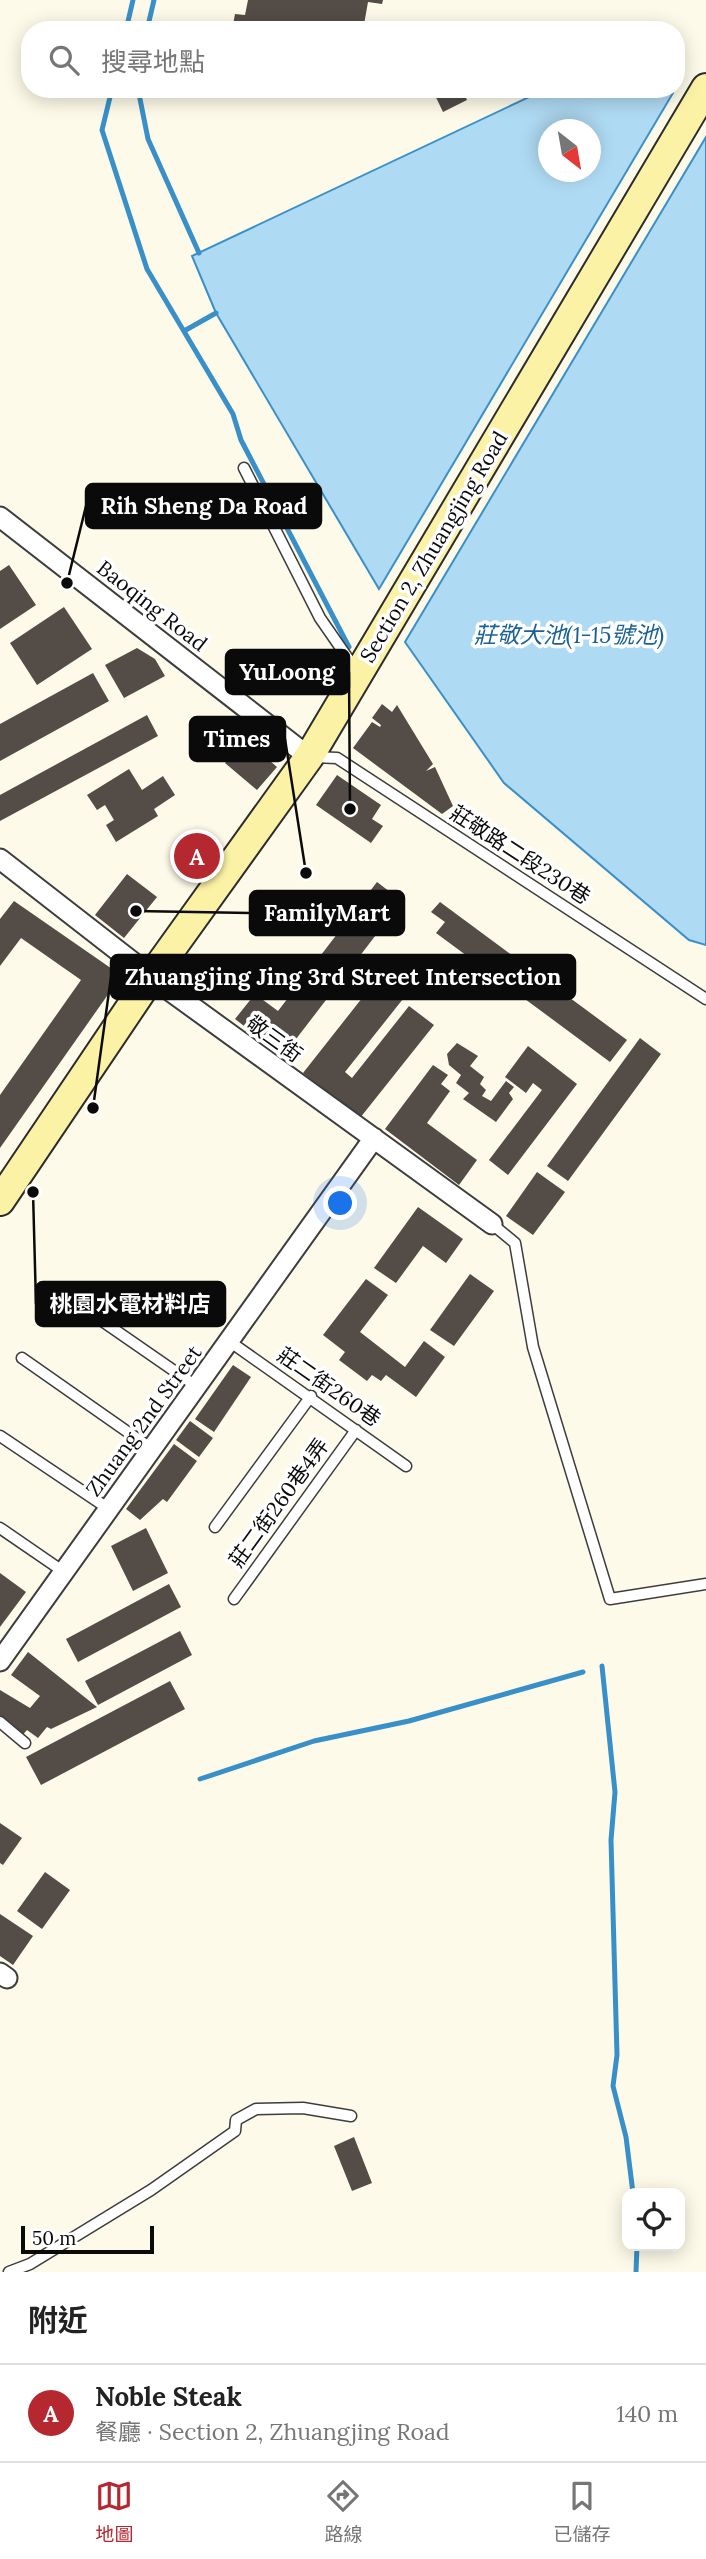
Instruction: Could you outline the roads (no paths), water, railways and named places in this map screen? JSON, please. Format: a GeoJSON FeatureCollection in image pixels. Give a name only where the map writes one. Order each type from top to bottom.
{"type":"FeatureCollection","features":[{"type":"Feature","properties":{"kind":"street","name":"Section 2, Zhuangjing Road"},"geometry":{"type":"LineString","coordinates":[[0,1201],[151,977],[309,757],[706,88]]}},
{"type":"Feature","properties":{"kind":"street","name":"Baoqing Road"},"geometry":{"type":"LineString","coordinates":[[0,517],[309,757]]}},
{"type":"Feature","properties":{"kind":"street","name":"敬三街"},"geometry":{"type":"LineString","coordinates":[[0,859],[151,977],[492,1224]]}},
{"type":"Feature","properties":{"kind":"street","name":"Zhuang 2nd Street"},"geometry":{"type":"LineString","coordinates":[[0,1661],[374,1138]]}},
{"type":"Feature","properties":{"kind":"lane"},"geometry":{"type":"LineString","coordinates":[[244,468],[320,618],[348,663],[359,673]]}},
{"type":"Feature","properties":{"kind":"lane","name":"莊敬路二段230巷"},"geometry":{"type":"LineString","coordinates":[[309,757],[337,758],[706,999]]}},
{"type":"Feature","properties":{"kind":"lane"},"geometry":{"type":"LineString","coordinates":[[492,1224],[515,1243],[533,1347],[610,1599],[706,1584]]}},
{"type":"Feature","properties":{"kind":"lane"},"geometry":{"type":"LineString","coordinates":[[66,1296],[196,1387]]}},
{"type":"Feature","properties":{"kind":"lane","name":"莊二街260巷"},"geometry":{"type":"LineString","coordinates":[[229,1341],[311,1396],[405,1465]]}},
{"type":"Feature","properties":{"kind":"lane"},"geometry":{"type":"LineString","coordinates":[[22,1357],[152,1449]]}},
{"type":"Feature","properties":{"kind":"lane"},"geometry":{"type":"LineString","coordinates":[[215,1527],[311,1396]]}},
{"type":"Feature","properties":{"kind":"lane","name":"莊二街260巷4弄"},"geometry":{"type":"LineString","coordinates":[[234,1599],[356,1430]]}},
{"type":"Feature","properties":{"kind":"lane"},"geometry":{"type":"LineString","coordinates":[[0,1436],[109,1509]]}},
{"type":"Feature","properties":{"kind":"lane"},"geometry":{"type":"LineString","coordinates":[[0,1528],[64,1572]]}},
{"type":"Feature","properties":{"kind":"lane"},"geometry":{"type":"LineString","coordinates":[[0,1722],[25,1743]]}},
{"type":"Feature","properties":{"kind":"lane"},"geometry":{"type":"LineString","coordinates":[[9,2272],[30,2264],[151,2190],[234,2131],[236,2120],[256,2109],[303,2108],[351,2116]]}},
{"type":"Feature","properties":{"kind":"water"},"geometry":{"type":"Polygon","coordinates":[[[527,98],[670,98],[379,589],[216,313],[192,256],[527,98]]]}},
{"type":"Feature","properties":{"kind":"water","name":"莊敬大池(1-15號池)"},"geometry":{"type":"Polygon","coordinates":[[[706,137],[706,945],[689,940],[504,783],[405,642],[706,137]]]}},
{"type":"Feature","properties":{"kind":"waterway"},"geometry":{"type":"LineString","coordinates":[[128,21],[133,0]]}},
{"type":"Feature","properties":{"kind":"waterway"},"geometry":{"type":"LineString","coordinates":[[149,21],[154,0]]}},
{"type":"Feature","properties":{"kind":"waterway"},"geometry":{"type":"LineString","coordinates":[[110,98],[102,130],[147,269],[233,414],[241,440],[349,647]]}},
{"type":"Feature","properties":{"kind":"waterway"},"geometry":{"type":"LineString","coordinates":[[140,98],[148,139],[199,253]]}},
{"type":"Feature","properties":{"kind":"waterway"},"geometry":{"type":"LineString","coordinates":[[184,331],[216,313]]}},
{"type":"Feature","properties":{"kind":"waterway"},"geometry":{"type":"LineString","coordinates":[[602,1666],[615,1792],[611,1840],[617,2055],[613,2086],[626,2137],[632,2188]]}},
{"type":"Feature","properties":{"kind":"waterway"},"geometry":{"type":"LineString","coordinates":[[200,1779],[314,1741],[409,1721],[583,1672]]}},
{"type":"Feature","properties":{"kind":"waterway"},"geometry":{"type":"LineString","coordinates":[[636,2272],[637,2251]]}},
{"type":"Feature","properties":{"kind":"place","name":"Rih Sheng Da Road"},"geometry":{"type":"Point","coordinates":[67,583]}},
{"type":"Feature","properties":{"kind":"place","name":"YuLoong"},"geometry":{"type":"Point","coordinates":[350,809]}},
{"type":"Feature","properties":{"kind":"place","name":"Noble Steak"},"geometry":{"type":"Point","coordinates":[197,856]}},
{"type":"Feature","properties":{"kind":"place","name":"Times"},"geometry":{"type":"Point","coordinates":[306,873]}},
{"type":"Feature","properties":{"kind":"place","name":"FamilyMart"},"geometry":{"type":"Point","coordinates":[136,911]}},
{"type":"Feature","properties":{"kind":"place","name":"Zhuangjing Jing 3rd Street Intersection"},"geometry":{"type":"Point","coordinates":[93,1108]}},
{"type":"Feature","properties":{"kind":"place","name":"桃園水電材料店"},"geometry":{"type":"Point","coordinates":[33,1192]}}]}
